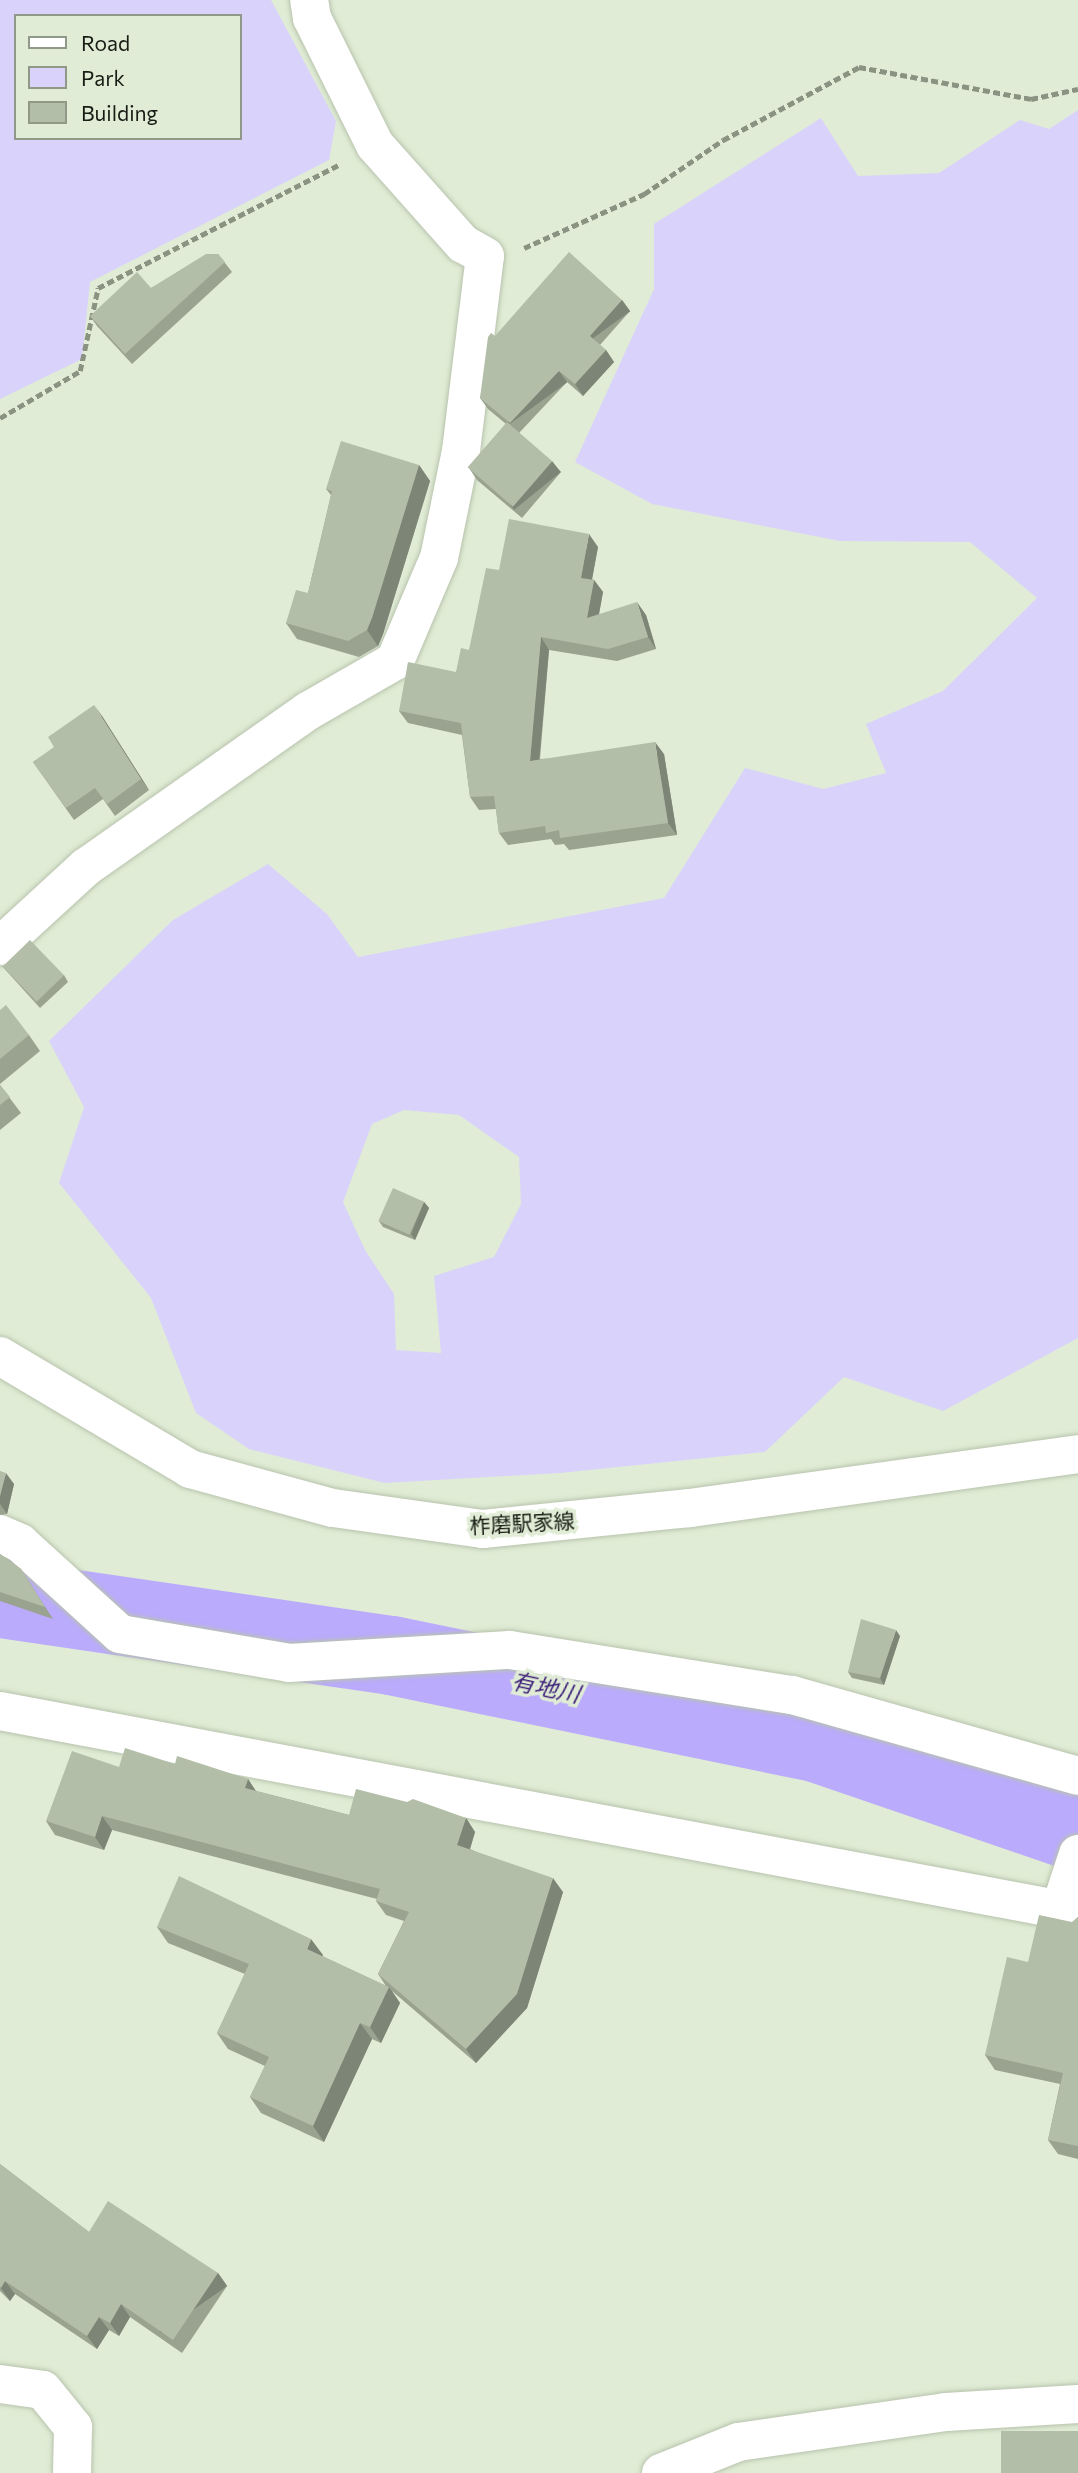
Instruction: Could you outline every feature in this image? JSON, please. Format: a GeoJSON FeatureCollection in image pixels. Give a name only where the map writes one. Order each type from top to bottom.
{"type":"FeatureCollection","features":[{"type":"Feature","properties":{"kind":"street"},"geometry":{"type":"LineString","coordinates":[[0,946],[86,867],[308,712],[395,661],[439,558],[461,452],[485,257],[463,244],[375,145],[312,18],[309,0]]}},
{"type":"Feature","properties":{"kind":"street","name":"柞磨駅家線"},"geometry":{"type":"LineString","coordinates":[[0,1356],[190,1469],[333,1508],[482,1530],[690,1508],[1078,1454]]}},
{"type":"Feature","properties":{"kind":"street"},"geometry":{"type":"LineString","coordinates":[[0,1534],[20,1542],[120,1634],[289,1663],[510,1650],[792,1695],[1078,1776]]}},
{"type":"Feature","properties":{"kind":"street"},"geometry":{"type":"LineString","coordinates":[[0,1711],[1069,1911],[1078,1854]]}},
{"type":"Feature","properties":{"kind":"street"},"geometry":{"type":"LineString","coordinates":[[0,2384],[43,2390],[73,2427],[72,2473]]}},
{"type":"Feature","properties":{"kind":"street"},"geometry":{"type":"LineString","coordinates":[[661,2473],[738,2442],[946,2412],[1078,2403]]}},
{"type":"Feature","properties":{"kind":"path"},"geometry":{"type":"LineString","coordinates":[[485,257],[498,260],[643,194],[723,140],[859,67],[1031,99],[1078,89]]}},
{"type":"Feature","properties":{"kind":"path"},"geometry":{"type":"LineString","coordinates":[[0,418],[80,371],[98,288],[375,145]]}},
{"type":"Feature","properties":{"kind":"green space"},"geometry":{"type":"Polygon","coordinates":[[[0,0],[271,0],[336,121],[329,160],[90,282],[82,359],[0,399],[0,0]]]}},
{"type":"Feature","properties":{"kind":"green space"},"geometry":{"type":"Polygon","coordinates":[[[1078,110],[1078,1338],[943,1411],[844,1377],[765,1452],[560,1473],[385,1483],[249,1449],[196,1413],[151,1298],[59,1183],[84,1107],[49,1041],[173,920],[268,864],[327,914],[358,957],[664,898],[745,768],[823,789],[886,773],[866,724],[943,691],[1037,598],[970,542],[840,541],[652,504],[575,462],[654,289],[654,224],[821,118],[858,176],[939,173],[1020,120],[1049,129],[1078,110]],[[404,1110],[372,1124],[343,1202],[365,1250],[394,1294],[396,1350],[441,1353],[434,1276],[494,1257],[521,1204],[519,1157],[459,1115],[404,1110]]]}},
{"type":"Feature","properties":{"kind":"building"},"geometry":{"type":"Polygon","coordinates":[[[569,252],[622,300],[590,336],[606,350],[575,384],[559,371],[510,423],[480,398],[488,337],[491,333],[495,336],[569,252]]]}},
{"type":"Feature","properties":{"kind":"building"},"geometry":{"type":"Polygon","coordinates":[[[206,254],[218,254],[225,262],[125,354],[90,316],[137,272],[151,288],[206,254]]]}},
{"type":"Feature","properties":{"kind":"building"},"geometry":{"type":"Polygon","coordinates":[[[507,422],[552,461],[513,507],[468,467],[507,422]]]}},
{"type":"Feature","properties":{"kind":"building"},"geometry":{"type":"Polygon","coordinates":[[[341,441],[419,465],[372,618],[367,630],[348,641],[286,623],[296,590],[308,593],[332,491],[326,489],[341,441]]]}},
{"type":"Feature","properties":{"kind":"building"},"geometry":{"type":"Polygon","coordinates":[[[509,519],[589,534],[581,578],[594,580],[587,618],[637,602],[648,637],[608,649],[541,637],[530,761],[655,742],[668,823],[560,838],[559,830],[546,833],[545,826],[499,833],[494,796],[470,797],[461,723],[399,711],[408,662],[456,672],[461,648],[469,650],[486,568],[499,570],[509,519]]]}},
{"type":"Feature","properties":{"kind":"building"},"geometry":{"type":"Polygon","coordinates":[[[94,705],[141,779],[107,804],[95,788],[66,808],[33,762],[54,747],[48,737],[94,705]]]}},
{"type":"Feature","properties":{"kind":"building"},"geometry":{"type":"Polygon","coordinates":[[[30,940],[64,975],[37,1002],[3,966],[30,940]]]}},
{"type":"Feature","properties":{"kind":"building"},"geometry":{"type":"Polygon","coordinates":[[[6,1005],[29,1035],[0,1059],[0,1010],[6,1005]]]}},
{"type":"Feature","properties":{"kind":"building"},"geometry":{"type":"Polygon","coordinates":[[[0,1085],[10,1097],[0,1105],[0,1085]]]}},
{"type":"Feature","properties":{"kind":"building"},"geometry":{"type":"Polygon","coordinates":[[[393,1188],[424,1202],[409,1235],[378,1221],[393,1188]]]}},
{"type":"Feature","properties":{"kind":"building"},"geometry":{"type":"Polygon","coordinates":[[[0,1471],[6,1473],[0,1496],[0,1471]]]}},
{"type":"Feature","properties":{"kind":"building"},"geometry":{"type":"Polygon","coordinates":[[[0,1554],[21,1569],[45,1607],[0,1592],[0,1554]]]}},
{"type":"Feature","properties":{"kind":"building"},"geometry":{"type":"Polygon","coordinates":[[[861,1619],[896,1630],[880,1678],[848,1672],[861,1619]]]}},
{"type":"Feature","properties":{"kind":"building"},"geometry":{"type":"Polygon","coordinates":[[[125,1748],[175,1764],[177,1756],[248,1779],[245,1788],[349,1815],[356,1789],[407,1802],[413,1799],[466,1818],[457,1845],[553,1878],[517,1994],[466,2049],[378,1974],[409,1912],[376,1901],[380,1889],[102,1816],[95,1837],[46,1821],[72,1751],[119,1767],[125,1748]]]}},
{"type":"Feature","properties":{"kind":"building"},"geometry":{"type":"Polygon","coordinates":[[[179,1876],[311,1939],[307,1949],[389,1987],[370,2027],[360,2023],[313,2126],[250,2097],[269,2057],[217,2033],[249,1964],[157,1927],[179,1876]]]}},
{"type":"Feature","properties":{"kind":"building"},"geometry":{"type":"Polygon","coordinates":[[[1039,1915],[1072,1922],[1078,1917],[1078,2146],[1048,2140],[1063,2073],[985,2055],[1007,1957],[1028,1962],[1039,1915]]]}},
{"type":"Feature","properties":{"kind":"building"},"geometry":{"type":"Polygon","coordinates":[[[0,2164],[89,2232],[108,2201],[218,2273],[173,2340],[121,2304],[110,2323],[99,2317],[87,2336],[5,2281],[1,2288],[0,2164]]]}},
{"type":"Feature","properties":{"kind":"building"},"geometry":{"type":"Polygon","coordinates":[[[1001,2431],[1078,2431],[1078,2473],[1001,2473],[1001,2431]]]}},
{"type":"Feature","properties":{"kind":"waterway","name":"有地川"},"geometry":{"type":"LineString","coordinates":[[0,1598],[391,1655],[818,1743],[1078,1832]]}}]}
